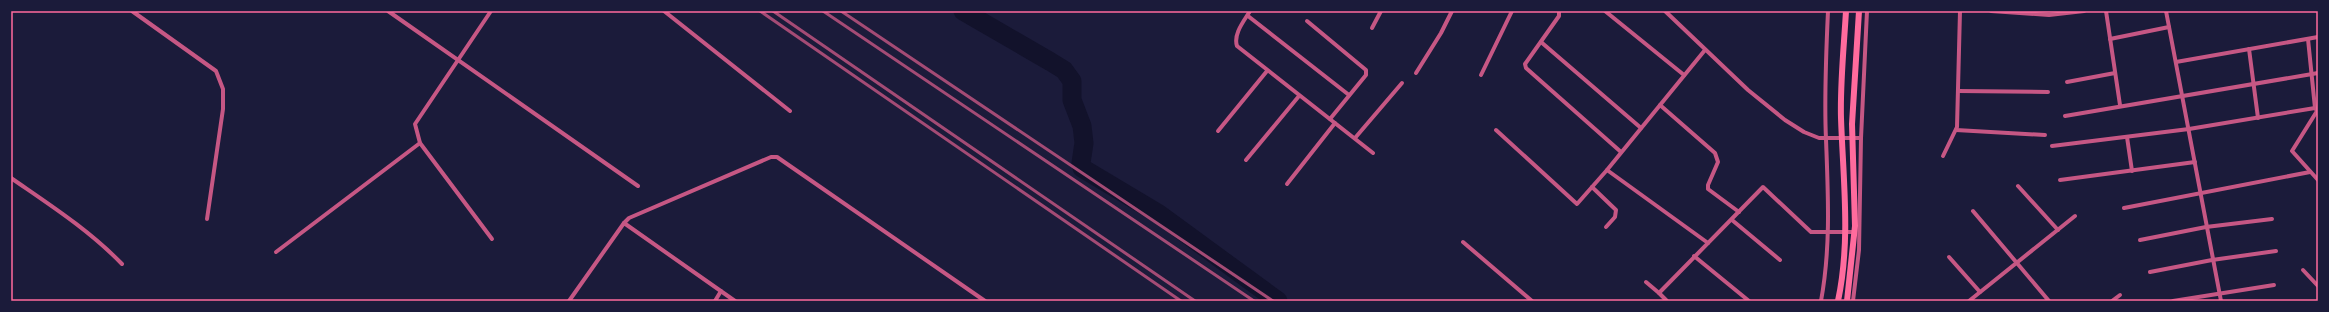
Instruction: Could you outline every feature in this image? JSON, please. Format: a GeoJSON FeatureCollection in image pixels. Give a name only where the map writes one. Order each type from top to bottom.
{"type":"FeatureCollection","features":[{"type":"Feature","properties":{"kind":"main road"},"geometry":{"type":"LineString","coordinates":[[1838,301],[1846,249],[1841,116],[1846,11]]}},
{"type":"Feature","properties":{"kind":"main road"},"geometry":{"type":"LineString","coordinates":[[1847,301],[1854,226],[1852,124],[1859,11]]}},
{"type":"Feature","properties":{"kind":"street"},"geometry":{"type":"LineString","coordinates":[[132,11],[216,71],[223,89],[223,109],[207,219]]}},
{"type":"Feature","properties":{"kind":"street"},"geometry":{"type":"LineString","coordinates":[[388,11],[638,186]]}},
{"type":"Feature","properties":{"kind":"street"},"geometry":{"type":"LineString","coordinates":[[491,11],[415,124],[420,143],[492,239]]}},
{"type":"Feature","properties":{"kind":"street"},"geometry":{"type":"LineString","coordinates":[[664,11],[790,111]]}},
{"type":"Feature","properties":{"kind":"street"},"geometry":{"type":"LineString","coordinates":[[1250,11],[1235,41],[1237,46],[1373,153]]}},
{"type":"Feature","properties":{"kind":"street"},"geometry":{"type":"LineString","coordinates":[[1372,28],[1381,11]]}},
{"type":"Feature","properties":{"kind":"street"},"geometry":{"type":"LineString","coordinates":[[1416,72],[1441,33],[1452,11]]}},
{"type":"Feature","properties":{"kind":"street"},"geometry":{"type":"LineString","coordinates":[[1481,75],[1512,11]]}},
{"type":"Feature","properties":{"kind":"street"},"geometry":{"type":"LineString","coordinates":[[1559,11],[1559,16],[1525,64],[1526,68],[1621,152]]}},
{"type":"Feature","properties":{"kind":"street"},"geometry":{"type":"LineString","coordinates":[[1605,11],[1684,76]]}},
{"type":"Feature","properties":{"kind":"street"},"geometry":{"type":"LineString","coordinates":[[1665,11],[1705,50],[1785,120],[1804,132],[1826,139],[1861,138]]}},
{"type":"Feature","properties":{"kind":"street"},"geometry":{"type":"LineString","coordinates":[[1821,301],[1825,280],[1828,231],[1825,72],[1828,11]]}},
{"type":"Feature","properties":{"kind":"street"},"geometry":{"type":"LineString","coordinates":[[1853,301],[1860,232],[1861,138],[1867,11]]}},
{"type":"Feature","properties":{"kind":"street"},"geometry":{"type":"LineString","coordinates":[[1943,156],[1956,130],[1960,11]]}},
{"type":"Feature","properties":{"kind":"street"},"geometry":{"type":"LineString","coordinates":[[1991,11],[2049,15],[2084,11]]}},
{"type":"Feature","properties":{"kind":"street"},"geometry":{"type":"LineString","coordinates":[[2106,11],[2120,105]]}},
{"type":"Feature","properties":{"kind":"street"},"geometry":{"type":"LineString","coordinates":[[2166,11],[2189,129],[2218,293],[2221,301]]}},
{"type":"Feature","properties":{"kind":"street"},"geometry":{"type":"LineString","coordinates":[[1248,16],[1350,95]]}},
{"type":"Feature","properties":{"kind":"street"},"geometry":{"type":"LineString","coordinates":[[1307,22],[1366,70],[1366,75],[1330,119]]}},
{"type":"Feature","properties":{"kind":"street"},"geometry":{"type":"LineString","coordinates":[[2110,39],[2169,27]]}},
{"type":"Feature","properties":{"kind":"street"},"geometry":{"type":"LineString","coordinates":[[2176,62],[2318,37]]}},
{"type":"Feature","properties":{"kind":"street"},"geometry":{"type":"LineString","coordinates":[[2308,39],[2315,108],[2317,111],[2292,152],[2318,180]]}},
{"type":"Feature","properties":{"kind":"street"},"geometry":{"type":"LineString","coordinates":[[1541,42],[1641,128]]}},
{"type":"Feature","properties":{"kind":"street"},"geometry":{"type":"LineString","coordinates":[[2249,49],[2258,118]]}},
{"type":"Feature","properties":{"kind":"street"},"geometry":{"type":"LineString","coordinates":[[1496,130],[1577,204],[1607,170],[1705,50]]}},
{"type":"Feature","properties":{"kind":"street"},"geometry":{"type":"LineString","coordinates":[[1218,131],[1267,71]]}},
{"type":"Feature","properties":{"kind":"street"},"geometry":{"type":"LineString","coordinates":[[2067,82],[2115,73]]}},
{"type":"Feature","properties":{"kind":"street"},"geometry":{"type":"LineString","coordinates":[[2066,116],[2120,105],[2318,73]]}},
{"type":"Feature","properties":{"kind":"street"},"geometry":{"type":"LineString","coordinates":[[1355,138],[1402,83]]}},
{"type":"Feature","properties":{"kind":"street"},"geometry":{"type":"LineString","coordinates":[[1958,91],[2048,92]]}},
{"type":"Feature","properties":{"kind":"street"},"geometry":{"type":"LineString","coordinates":[[1246,160],[1299,96]]}},
{"type":"Feature","properties":{"kind":"street"},"geometry":{"type":"LineString","coordinates":[[1660,105],[1715,153],[1718,162],[1708,188],[1739,212]]}},
{"type":"Feature","properties":{"kind":"street"},"geometry":{"type":"LineString","coordinates":[[2052,146],[2189,129],[2315,108]]}},
{"type":"Feature","properties":{"kind":"street"},"geometry":{"type":"LineString","coordinates":[[1287,184],[1335,123]]}},
{"type":"Feature","properties":{"kind":"street"},"geometry":{"type":"LineString","coordinates":[[1956,130],[2045,135]]}},
{"type":"Feature","properties":{"kind":"street"},"geometry":{"type":"LineString","coordinates":[[2128,137],[2132,171]]}},
{"type":"Feature","properties":{"kind":"street"},"geometry":{"type":"LineString","coordinates":[[276,252],[420,143]]}},
{"type":"Feature","properties":{"kind":"street"},"geometry":{"type":"LineString","coordinates":[[569,301],[629,218],[771,157],[777,157],[985,301]]}},
{"type":"Feature","properties":{"kind":"street"},"geometry":{"type":"LineString","coordinates":[[2060,180],[2195,162]]}},
{"type":"Feature","properties":{"kind":"street"},"geometry":{"type":"LineString","coordinates":[[1607,170],[1708,243]]}},
{"type":"Feature","properties":{"kind":"street"},"geometry":{"type":"LineString","coordinates":[[2124,208],[2201,195],[2310,172]]}},
{"type":"Feature","properties":{"kind":"street"},"geometry":{"type":"LineString","coordinates":[[11,178],[70,218],[103,245],[122,264]]}},
{"type":"Feature","properties":{"kind":"street"},"geometry":{"type":"LineString","coordinates":[[2018,186],[2058,230]]}},
{"type":"Feature","properties":{"kind":"street"},"geometry":{"type":"LineString","coordinates":[[1592,187],[1616,210],[1615,217],[1606,227]]}},
{"type":"Feature","properties":{"kind":"street"},"geometry":{"type":"LineString","coordinates":[[1659,293],[1763,187],[1812,232],[1860,232]]}},
{"type":"Feature","properties":{"kind":"street"},"geometry":{"type":"LineString","coordinates":[[1973,211],[2049,301]]}},
{"type":"Feature","properties":{"kind":"street"},"geometry":{"type":"LineString","coordinates":[[1969,301],[2075,216]]}},
{"type":"Feature","properties":{"kind":"street"},"geometry":{"type":"LineString","coordinates":[[2140,240],[2206,227],[2272,218]]}},
{"type":"Feature","properties":{"kind":"street"},"geometry":{"type":"LineString","coordinates":[[1732,220],[1780,260]]}},
{"type":"Feature","properties":{"kind":"street"},"geometry":{"type":"LineString","coordinates":[[624,223],[735,301]]}},
{"type":"Feature","properties":{"kind":"street"},"geometry":{"type":"LineString","coordinates":[[1464,242],[1532,301]]}},
{"type":"Feature","properties":{"kind":"street"},"geometry":{"type":"LineString","coordinates":[[2150,272],[2212,260],[2276,251]]}},
{"type":"Feature","properties":{"kind":"street"},"geometry":{"type":"LineString","coordinates":[[1694,256],[1749,301]]}},
{"type":"Feature","properties":{"kind":"street"},"geometry":{"type":"LineString","coordinates":[[1949,257],[1980,292]]}},
{"type":"Feature","properties":{"kind":"street"},"geometry":{"type":"LineString","coordinates":[[2303,270],[2318,286]]}},
{"type":"Feature","properties":{"kind":"street"},"geometry":{"type":"LineString","coordinates":[[1646,282],[1667,301]]}},
{"type":"Feature","properties":{"kind":"street"},"geometry":{"type":"LineString","coordinates":[[2173,301],[2274,285]]}},
{"type":"Feature","properties":{"kind":"street"},"geometry":{"type":"LineString","coordinates":[[714,301],[721,291]]}},
{"type":"Feature","properties":{"kind":"street"},"geometry":{"type":"LineString","coordinates":[[2112,301],[2120,295]]}},
{"type":"Feature","properties":{"kind":"waterway"},"geometry":{"type":"LineString","coordinates":[[963,11],[1064,70],[1072,81],[1072,100],[1082,126],[1084,143],[1081,163],[1082,168],[1159,214],[1278,301]]}},
{"type":"Feature","properties":{"kind":"railway"},"geometry":{"type":"LineString","coordinates":[[760,11],[1181,301]]}},
{"type":"Feature","properties":{"kind":"railway"},"geometry":{"type":"LineString","coordinates":[[773,11],[1195,301]]}},
{"type":"Feature","properties":{"kind":"railway"},"geometry":{"type":"LineString","coordinates":[[823,11],[1254,301]]}},
{"type":"Feature","properties":{"kind":"railway"},"geometry":{"type":"LineString","coordinates":[[841,11],[1273,301]]}}]}
